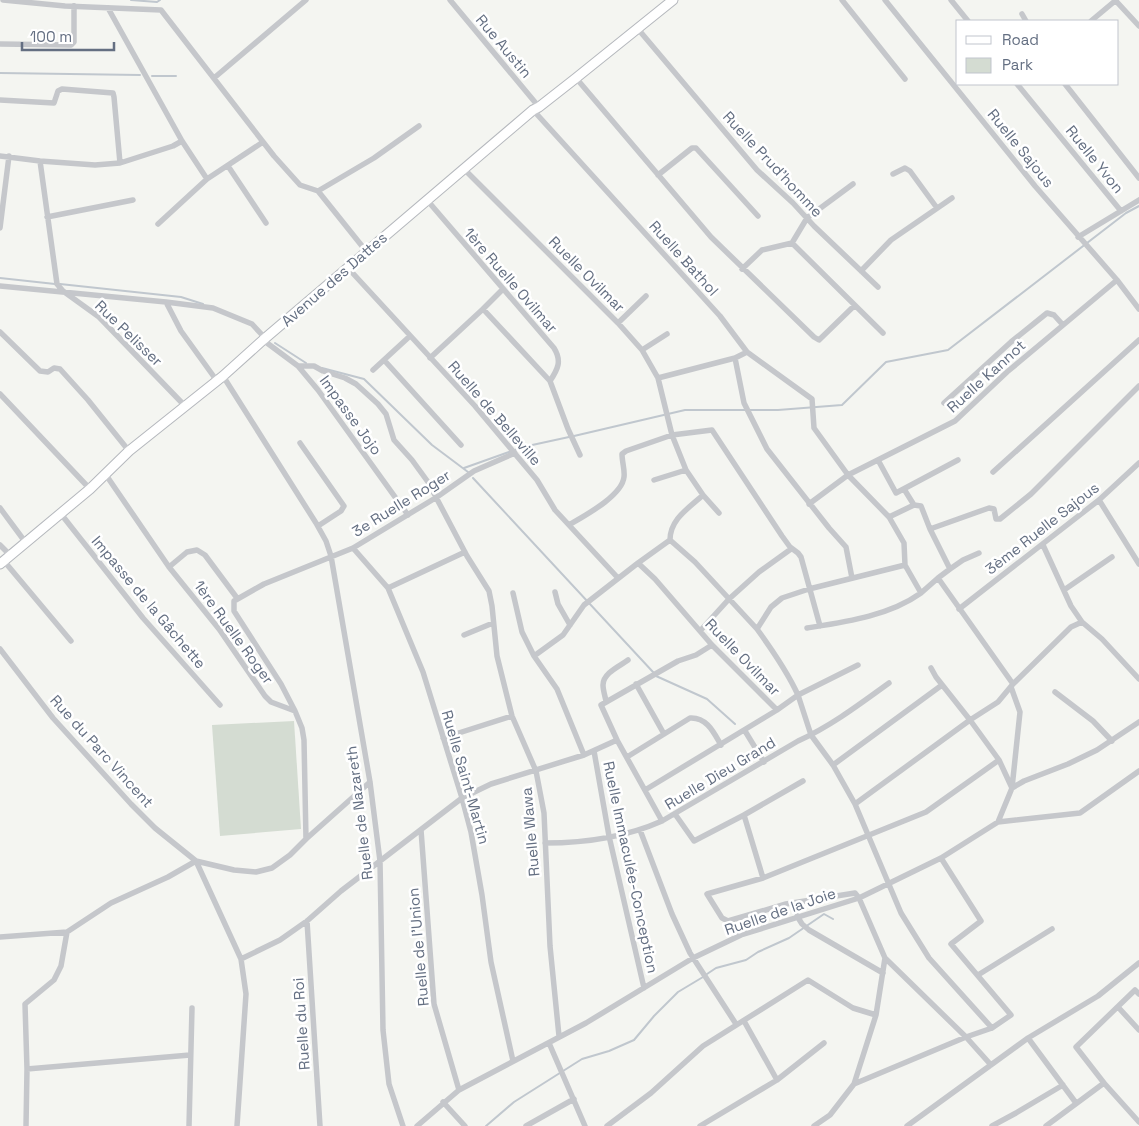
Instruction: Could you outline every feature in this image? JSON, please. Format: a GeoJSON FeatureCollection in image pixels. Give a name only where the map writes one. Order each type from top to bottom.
{"type":"FeatureCollection","features":[{"type":"Feature","properties":{"kind":"main road","name":"Avenue des Dattes"},"geometry":{"type":"LineString","coordinates":[[5,561],[106,475],[129,451],[220,378],[426,200],[536,109],[673,0]]}},
{"type":"Feature","properties":{"kind":"street"},"geometry":{"type":"LineString","coordinates":[[4,0],[74,6],[161,10],[300,185],[318,191],[366,251]]}},
{"type":"Feature","properties":{"kind":"street"},"geometry":{"type":"LineString","coordinates":[[214,78],[306,0]]}},
{"type":"Feature","properties":{"kind":"street","name":"Rue Austin"},"geometry":{"type":"LineString","coordinates":[[450,0],[536,109]]}},
{"type":"Feature","properties":{"kind":"street"},"geometry":{"type":"LineString","coordinates":[[842,0],[905,79]]}},
{"type":"Feature","properties":{"kind":"street","name":"Ruelle Sajous"},"geometry":{"type":"LineString","coordinates":[[886,0],[1078,237],[1117,280],[1139,309]]}},
{"type":"Feature","properties":{"kind":"street"},"geometry":{"type":"LineString","coordinates":[[951,0],[967,20]]}},
{"type":"Feature","properties":{"kind":"street"},"geometry":{"type":"LineString","coordinates":[[1092,20],[1115,1],[1139,26]]}},
{"type":"Feature","properties":{"kind":"street"},"geometry":{"type":"LineString","coordinates":[[0,44],[71,45],[74,42],[74,6]]}},
{"type":"Feature","properties":{"kind":"street"},"geometry":{"type":"LineString","coordinates":[[108,8],[182,141],[207,179]]}},
{"type":"Feature","properties":{"kind":"street"},"geometry":{"type":"LineString","coordinates":[[1022,14],[1025,20]]}},
{"type":"Feature","properties":{"kind":"street","name":"Ruelle Prud'homme"},"geometry":{"type":"LineString","coordinates":[[638,29],[757,170],[878,288]]}},
{"type":"Feature","properties":{"kind":"street"},"geometry":{"type":"LineString","coordinates":[[576,78],[711,237],[814,337],[819,340],[854,306]]}},
{"type":"Feature","properties":{"kind":"street","name":"Ruelle Yvon"},"geometry":{"type":"LineString","coordinates":[[1019,85],[1121,212],[1078,237]]}},
{"type":"Feature","properties":{"kind":"street"},"geometry":{"type":"LineString","coordinates":[[1066,85],[1139,178]]}},
{"type":"Feature","properties":{"kind":"street"},"geometry":{"type":"LineString","coordinates":[[0,100],[54,103],[58,91],[62,89],[113,93],[120,163]]}},
{"type":"Feature","properties":{"kind":"street","name":"Ruelle Bathol"},"geometry":{"type":"LineString","coordinates":[[536,109],[720,316],[747,352],[812,399],[814,428],[848,475]]}},
{"type":"Feature","properties":{"kind":"street"},"geometry":{"type":"LineString","coordinates":[[318,191],[374,158],[419,126]]}},
{"type":"Feature","properties":{"kind":"street"},"geometry":{"type":"LineString","coordinates":[[0,156],[95,165],[120,163],[173,146],[182,141]]}},
{"type":"Feature","properties":{"kind":"street"},"geometry":{"type":"LineString","coordinates":[[158,224],[207,179],[264,142]]}},
{"type":"Feature","properties":{"kind":"street"},"geometry":{"type":"LineString","coordinates":[[658,175],[692,148],[696,148],[758,216]]}},
{"type":"Feature","properties":{"kind":"street"},"geometry":{"type":"LineString","coordinates":[[0,228],[9,156]]}},
{"type":"Feature","properties":{"kind":"street","name":"Rue Pelisser"},"geometry":{"type":"LineString","coordinates":[[40,161],[57,284],[63,291],[99,317],[185,406]]}},
{"type":"Feature","properties":{"kind":"street"},"geometry":{"type":"LineString","coordinates":[[228,166],[266,223]]}},
{"type":"Feature","properties":{"kind":"street"},"geometry":{"type":"LineString","coordinates":[[893,174],[905,168],[910,171],[937,208]]}},
{"type":"Feature","properties":{"kind":"street","name":"Ruelle Ovilmar"},"geometry":{"type":"LineString","coordinates":[[464,169],[618,323],[642,350],[658,378],[672,434],[686,470],[703,495],[719,513]]}},
{"type":"Feature","properties":{"kind":"street"},"geometry":{"type":"LineString","coordinates":[[742,269],[762,250],[792,243],[807,218],[853,184]]}},
{"type":"Feature","properties":{"kind":"street"},"geometry":{"type":"LineString","coordinates":[[861,271],[891,240],[952,198]]}},
{"type":"Feature","properties":{"kind":"street"},"geometry":{"type":"LineString","coordinates":[[47,217],[132,200]]}},
{"type":"Feature","properties":{"kind":"street","name":"1ère Ruelle Ovilmar"},"geometry":{"type":"LineString","coordinates":[[426,200],[557,353],[559,364],[550,381]]}},
{"type":"Feature","properties":{"kind":"street"},"geometry":{"type":"LineString","coordinates":[[1121,212],[1139,200]]}},
{"type":"Feature","properties":{"kind":"street"},"geometry":{"type":"LineString","coordinates":[[792,243],[883,333]]}},
{"type":"Feature","properties":{"kind":"street","name":"Ruelle de Belleville"},"geometry":{"type":"LineString","coordinates":[[348,268],[513,451],[537,480],[555,510],[618,578]]}},
{"type":"Feature","properties":{"kind":"street","name":"Ruelle Kannot"},"geometry":{"type":"LineString","coordinates":[[809,504],[848,475],[955,422],[1007,372],[1117,280]]}},
{"type":"Feature","properties":{"kind":"street","name":"Impasse Jojo"},"geometry":{"type":"LineString","coordinates":[[0,286],[213,308],[252,324],[264,339],[298,366],[318,390],[408,515]]}},
{"type":"Feature","properties":{"kind":"street"},"geometry":{"type":"LineString","coordinates":[[430,358],[504,290]]}},
{"type":"Feature","properties":{"kind":"street"},"geometry":{"type":"LineString","coordinates":[[618,323],[646,296]]}},
{"type":"Feature","properties":{"kind":"street","name":"Ruelle de Nazareth"},"geometry":{"type":"LineString","coordinates":[[166,302],[181,331],[220,378],[318,526],[332,556],[370,782],[380,861],[383,1030],[389,1084],[403,1126]]}},
{"type":"Feature","properties":{"kind":"street"},"geometry":{"type":"LineString","coordinates":[[483,309],[550,381],[580,455]]}},
{"type":"Feature","properties":{"kind":"street"},"geometry":{"type":"LineString","coordinates":[[944,404],[1011,342],[1046,314],[1054,315],[1063,325]]}},
{"type":"Feature","properties":{"kind":"street"},"geometry":{"type":"LineString","coordinates":[[0,332],[40,371],[48,372],[57,368],[60,370],[88,400],[129,451]]}},
{"type":"Feature","properties":{"kind":"street"},"geometry":{"type":"LineString","coordinates":[[642,350],[667,334]]}},
{"type":"Feature","properties":{"kind":"street"},"geometry":{"type":"LineString","coordinates":[[373,370],[410,336]]}},
{"type":"Feature","properties":{"kind":"street"},"geometry":{"type":"LineString","coordinates":[[993,472],[1139,340]]}},
{"type":"Feature","properties":{"kind":"street"},"geometry":{"type":"LineString","coordinates":[[658,378],[735,358],[747,352]]}},
{"type":"Feature","properties":{"kind":"street"},"geometry":{"type":"LineString","coordinates":[[735,358],[744,403],[767,449],[809,504],[846,547],[852,578]]}},
{"type":"Feature","properties":{"kind":"street"},"geometry":{"type":"LineString","coordinates":[[384,360],[461,445]]}},
{"type":"Feature","properties":{"kind":"street","name":"Ruelle Wawa"},"geometry":{"type":"LineString","coordinates":[[298,366],[312,366],[345,378],[356,384],[378,404],[386,414],[394,440],[412,460],[437,498],[465,552],[489,591],[497,656],[512,716],[536,771],[544,813],[550,946],[559,1036]]}},
{"type":"Feature","properties":{"kind":"street"},"geometry":{"type":"LineString","coordinates":[[930,529],[989,508],[994,509],[996,518],[1000,520],[1031,494],[1139,386]]}},
{"type":"Feature","properties":{"kind":"street"},"geometry":{"type":"LineString","coordinates":[[0,394],[90,489]]}},
{"type":"Feature","properties":{"kind":"street"},"geometry":{"type":"LineString","coordinates":[[569,525],[606,502],[622,484],[624,477],[622,454],[626,451],[672,434],[713,430],[727,455],[792,549],[798,552],[801,557],[820,626]]}},
{"type":"Feature","properties":{"kind":"street"},"geometry":{"type":"LineString","coordinates":[[300,444],[344,506],[341,511],[318,526]]}},
{"type":"Feature","properties":{"kind":"street","name":"3e Ruelle Roger"},"geometry":{"type":"LineString","coordinates":[[237,598],[264,584],[352,548],[437,498],[474,471],[513,451]]}},
{"type":"Feature","properties":{"kind":"street"},"geometry":{"type":"LineString","coordinates":[[878,460],[896,493],[958,460]]}},
{"type":"Feature","properties":{"kind":"street","name":"3ème Ruelle Sajous"},"geometry":{"type":"LineString","coordinates":[[959,609],[1099,500],[1139,463]]}},
{"type":"Feature","properties":{"kind":"street"},"geometry":{"type":"LineString","coordinates":[[654,480],[686,470]]}},
{"type":"Feature","properties":{"kind":"street","name":"1ère Ruelle Roger"},"geometry":{"type":"LineString","coordinates":[[106,475],[169,567],[219,628],[266,696],[271,702],[295,710]]}},
{"type":"Feature","properties":{"kind":"street"},"geometry":{"type":"LineString","coordinates":[[848,475],[889,518],[904,543],[905,565],[921,592]]}},
{"type":"Feature","properties":{"kind":"street"},"geometry":{"type":"LineString","coordinates":[[904,489],[914,505]]}},
{"type":"Feature","properties":{"kind":"street"},"geometry":{"type":"LineString","coordinates":[[534,656],[562,635],[584,605],[670,540],[671,527],[675,521],[703,495]]}},
{"type":"Feature","properties":{"kind":"street"},"geometry":{"type":"LineString","coordinates":[[1099,500],[1139,564]]}},
{"type":"Feature","properties":{"kind":"street"},"geometry":{"type":"LineString","coordinates":[[889,518],[914,505],[921,506],[950,569]]}},
{"type":"Feature","properties":{"kind":"street"},"geometry":{"type":"LineString","coordinates":[[0,508],[26,543]]}},
{"type":"Feature","properties":{"kind":"street","name":"Impasse de la Gâchette"},"geometry":{"type":"LineString","coordinates":[[61,514],[143,618],[220,705]]}},
{"type":"Feature","properties":{"kind":"street"},"geometry":{"type":"LineString","coordinates":[[670,540],[696,562],[757,629],[788,674],[798,695],[858,665]]}},
{"type":"Feature","properties":{"kind":"street"},"geometry":{"type":"LineString","coordinates":[[0,544],[5,561],[71,640]]}},
{"type":"Feature","properties":{"kind":"street"},"geometry":{"type":"LineString","coordinates":[[1043,545],[1071,606],[1082,622],[1102,639],[1139,679]]}},
{"type":"Feature","properties":{"kind":"street","name":"Ruelle Saint-Martin"},"geometry":{"type":"LineString","coordinates":[[352,548],[388,588],[423,672],[471,832],[491,962],[512,1061]]}},
{"type":"Feature","properties":{"kind":"street"},"geometry":{"type":"LineString","coordinates":[[700,631],[729,599],[759,572],[792,549]]}},
{"type":"Feature","properties":{"kind":"street"},"geometry":{"type":"LineString","coordinates":[[169,567],[187,552],[196,550],[205,555],[237,598],[233,604],[234,611],[281,684],[295,710],[302,728],[304,740],[306,838]]}},
{"type":"Feature","properties":{"kind":"street"},"geometry":{"type":"LineString","coordinates":[[388,588],[465,552]]}},
{"type":"Feature","properties":{"kind":"street"},"geometry":{"type":"LineString","coordinates":[[807,628],[847,621],[901,605],[963,560],[979,553]]}},
{"type":"Feature","properties":{"kind":"street"},"geometry":{"type":"LineString","coordinates":[[1064,590],[1112,557]]}},
{"type":"Feature","properties":{"kind":"street","name":"Ruelle Ovilmar"},"geometry":{"type":"LineString","coordinates":[[638,563],[655,578],[712,645],[777,710],[798,695],[811,735],[833,765],[856,804],[901,913],[930,958],[992,1028]]}},
{"type":"Feature","properties":{"kind":"street"},"geometry":{"type":"LineString","coordinates":[[757,629],[772,607],[782,598],[809,588],[905,565]]}},
{"type":"Feature","properties":{"kind":"street"},"geometry":{"type":"LineString","coordinates":[[938,578],[1012,685],[1020,712],[1012,788],[998,822]]}},
{"type":"Feature","properties":{"kind":"street"},"geometry":{"type":"LineString","coordinates":[[555,592],[558,604],[570,625]]}},
{"type":"Feature","properties":{"kind":"street"},"geometry":{"type":"LineString","coordinates":[[513,593],[522,632],[534,656],[557,689],[584,755]]}},
{"type":"Feature","properties":{"kind":"street"},"geometry":{"type":"LineString","coordinates":[[856,804],[970,720],[998,702],[1012,685],[1071,627],[1082,622]]}},
{"type":"Feature","properties":{"kind":"street"},"geometry":{"type":"LineString","coordinates":[[464,635],[493,623]]}},
{"type":"Feature","properties":{"kind":"street"},"geometry":{"type":"LineString","coordinates":[[662,821],[617,740],[602,708],[602,703],[659,671],[678,661],[696,655],[712,645]]}},
{"type":"Feature","properties":{"kind":"street","name":"Rue du Parc Vincent"},"geometry":{"type":"LineString","coordinates":[[0,649],[53,718],[131,804],[155,828],[196,860]]}},
{"type":"Feature","properties":{"kind":"street"},"geometry":{"type":"LineString","coordinates":[[606,700],[603,685],[604,679],[628,660]]}},
{"type":"Feature","properties":{"kind":"street"},"geometry":{"type":"LineString","coordinates":[[931,668],[999,760],[1012,788]]}},
{"type":"Feature","properties":{"kind":"street","name":"Ruelle Dieu Grand"},"geometry":{"type":"LineString","coordinates":[[545,843],[584,842],[640,830],[662,821],[811,735],[889,683]]}},
{"type":"Feature","properties":{"kind":"street"},"geometry":{"type":"LineString","coordinates":[[636,684],[664,734]]}},
{"type":"Feature","properties":{"kind":"street"},"geometry":{"type":"LineString","coordinates":[[833,765],[942,685]]}},
{"type":"Feature","properties":{"kind":"street"},"geometry":{"type":"LineString","coordinates":[[1055,692],[1093,721],[1112,741]]}},
{"type":"Feature","properties":{"kind":"street"},"geometry":{"type":"LineString","coordinates":[[645,790],[777,710]]}},
{"type":"Feature","properties":{"kind":"street"},"geometry":{"type":"LineString","coordinates":[[443,738],[512,716]]}},
{"type":"Feature","properties":{"kind":"street"},"geometry":{"type":"LineString","coordinates":[[627,757],[690,718],[700,719],[710,727],[721,745]]}},
{"type":"Feature","properties":{"kind":"street"},"geometry":{"type":"LineString","coordinates":[[1012,788],[1097,750],[1139,722]]}},
{"type":"Feature","properties":{"kind":"street"},"geometry":{"type":"LineString","coordinates":[[745,731],[764,762]]}},
{"type":"Feature","properties":{"kind":"street"},"geometry":{"type":"LineString","coordinates":[[241,959],[280,940],[307,921],[341,891],[462,798],[491,784],[516,775],[536,771],[594,752],[617,740]]}},
{"type":"Feature","properties":{"kind":"street","name":"Ruelle Immaculée-Conception"},"geometry":{"type":"LineString","coordinates":[[594,752],[609,836],[644,988]]}},
{"type":"Feature","properties":{"kind":"street"},"geometry":{"type":"LineString","coordinates":[[741,935],[728,921],[722,918],[706,894],[763,878],[926,812],[999,760]]}},
{"type":"Feature","properties":{"kind":"street","name":"Ruelle de la Joie"},"geometry":{"type":"LineString","coordinates":[[417,1126],[458,1090],[586,1023],[692,958],[741,935],[859,898],[941,858],[998,822],[1080,813],[1139,771]]}},
{"type":"Feature","properties":{"kind":"street"},"geometry":{"type":"LineString","coordinates":[[675,814],[694,841],[803,781]]}},
{"type":"Feature","properties":{"kind":"street"},"geometry":{"type":"LineString","coordinates":[[0,937],[67,932],[112,903],[168,877],[196,860],[234,870],[256,872],[272,868],[290,855],[306,838],[370,782]]}},
{"type":"Feature","properties":{"kind":"street"},"geometry":{"type":"LineString","coordinates":[[744,815],[763,878]]}},
{"type":"Feature","properties":{"kind":"street","name":"Ruelle de l'Union"},"geometry":{"type":"LineString","coordinates":[[421,830],[434,1004],[458,1090]]}},
{"type":"Feature","properties":{"kind":"street"},"geometry":{"type":"LineString","coordinates":[[640,830],[672,914],[692,958],[736,1024]]}},
{"type":"Feature","properties":{"kind":"street"},"geometry":{"type":"LineString","coordinates":[[854,1084],[992,1028],[1011,1015],[951,944],[981,921],[941,858]]}},
{"type":"Feature","properties":{"kind":"street"},"geometry":{"type":"LineString","coordinates":[[196,860],[241,959],[246,994],[237,1126]]}},
{"type":"Feature","properties":{"kind":"street"},"geometry":{"type":"LineString","coordinates":[[728,921],[786,904],[855,893],[859,898],[885,958],[991,1064]]}},
{"type":"Feature","properties":{"kind":"street"},"geometry":{"type":"LineString","coordinates":[[797,916],[809,930],[882,973]]}},
{"type":"Feature","properties":{"kind":"street","name":"Ruelle du Roi"},"geometry":{"type":"LineString","coordinates":[[307,921],[320,1126]]}},
{"type":"Feature","properties":{"kind":"street"},"geometry":{"type":"LineString","coordinates":[[978,974],[1052,929]]}},
{"type":"Feature","properties":{"kind":"street"},"geometry":{"type":"LineString","coordinates":[[26,1126],[25,1004],[54,980],[61,966],[67,932]]}},
{"type":"Feature","properties":{"kind":"street"},"geometry":{"type":"LineString","coordinates":[[814,1126],[830,1114],[854,1084],[876,1015],[885,958]]}},
{"type":"Feature","properties":{"kind":"street"},"geometry":{"type":"LineString","coordinates":[[911,1125],[991,1064],[1028,1038],[1098,996],[1139,963]]}},
{"type":"Feature","properties":{"kind":"street"},"geometry":{"type":"LineString","coordinates":[[607,1126],[651,1093],[703,1046],[808,980],[853,1008],[876,1015]]}},
{"type":"Feature","properties":{"kind":"street"},"geometry":{"type":"LineString","coordinates":[[1139,994],[1135,990],[1076,1047],[1139,1122]]}},
{"type":"Feature","properties":{"kind":"street"},"geometry":{"type":"LineString","coordinates":[[1118,1007],[1139,1030]]}},
{"type":"Feature","properties":{"kind":"street"},"geometry":{"type":"LineString","coordinates":[[189,1126],[192,1008]]}},
{"type":"Feature","properties":{"kind":"street"},"geometry":{"type":"LineString","coordinates":[[744,1020],[777,1080]]}},
{"type":"Feature","properties":{"kind":"street"},"geometry":{"type":"LineString","coordinates":[[1028,1038],[1076,1103]]}},
{"type":"Feature","properties":{"kind":"street"},"geometry":{"type":"LineString","coordinates":[[549,1043],[585,1126]]}},
{"type":"Feature","properties":{"kind":"street"},"geometry":{"type":"LineString","coordinates":[[700,1126],[777,1080],[824,1043]]}},
{"type":"Feature","properties":{"kind":"street"},"geometry":{"type":"LineString","coordinates":[[27,1069],[190,1055]]}},
{"type":"Feature","properties":{"kind":"street"},"geometry":{"type":"LineString","coordinates":[[1046,1126],[1104,1082]]}},
{"type":"Feature","properties":{"kind":"street"},"geometry":{"type":"LineString","coordinates":[[992,1126],[1062,1085]]}},
{"type":"Feature","properties":{"kind":"street"},"geometry":{"type":"LineString","coordinates":[[526,1126],[574,1099]]}},
{"type":"Feature","properties":{"kind":"street"},"geometry":{"type":"LineString","coordinates":[[443,1102],[465,1126]]}},
{"type":"Feature","properties":{"kind":"green space"},"geometry":{"type":"Polygon","coordinates":[[[294,721],[301,829],[220,836],[212,725],[294,721]]]}},
{"type":"Feature","properties":{"kind":"waterway"},"geometry":{"type":"LineString","coordinates":[[131,0],[157,2],[160,0]]}},
{"type":"Feature","properties":{"kind":"waterway"},"geometry":{"type":"LineString","coordinates":[[0,73],[140,75]]}},
{"type":"Feature","properties":{"kind":"waterway"},"geometry":{"type":"LineString","coordinates":[[152,76],[176,76]]}},
{"type":"Feature","properties":{"kind":"waterway"},"geometry":{"type":"LineString","coordinates":[[574,436],[685,410],[778,410],[842,405],[886,362],[948,350],[1126,213],[1139,206]]}},
{"type":"Feature","properties":{"kind":"waterway"},"geometry":{"type":"LineString","coordinates":[[0,278],[55,284]]}},
{"type":"Feature","properties":{"kind":"waterway"},"geometry":{"type":"LineString","coordinates":[[60,284],[181,297],[203,304]]}},
{"type":"Feature","properties":{"kind":"waterway"},"geometry":{"type":"LineString","coordinates":[[275,343],[306,363]]}},
{"type":"Feature","properties":{"kind":"waterway"},"geometry":{"type":"LineString","coordinates":[[322,368],[364,379],[432,445],[468,472]]}},
{"type":"Feature","properties":{"kind":"waterway"},"geometry":{"type":"LineString","coordinates":[[464,468],[523,447],[569,437]]}},
{"type":"Feature","properties":{"kind":"waterway"},"geometry":{"type":"LineString","coordinates":[[473,478],[653,672]]}},
{"type":"Feature","properties":{"kind":"waterway"},"geometry":{"type":"LineString","coordinates":[[656,676],[707,699],[735,724]]}},
{"type":"Feature","properties":{"kind":"waterway"},"geometry":{"type":"LineString","coordinates":[[707,974],[716,968],[746,960],[758,952],[789,938],[824,914],[833,919]]}},
{"type":"Feature","properties":{"kind":"waterway"},"geometry":{"type":"LineString","coordinates":[[486,1126],[514,1102],[582,1059],[609,1051],[634,1040],[678,992],[703,977]]}}]}
